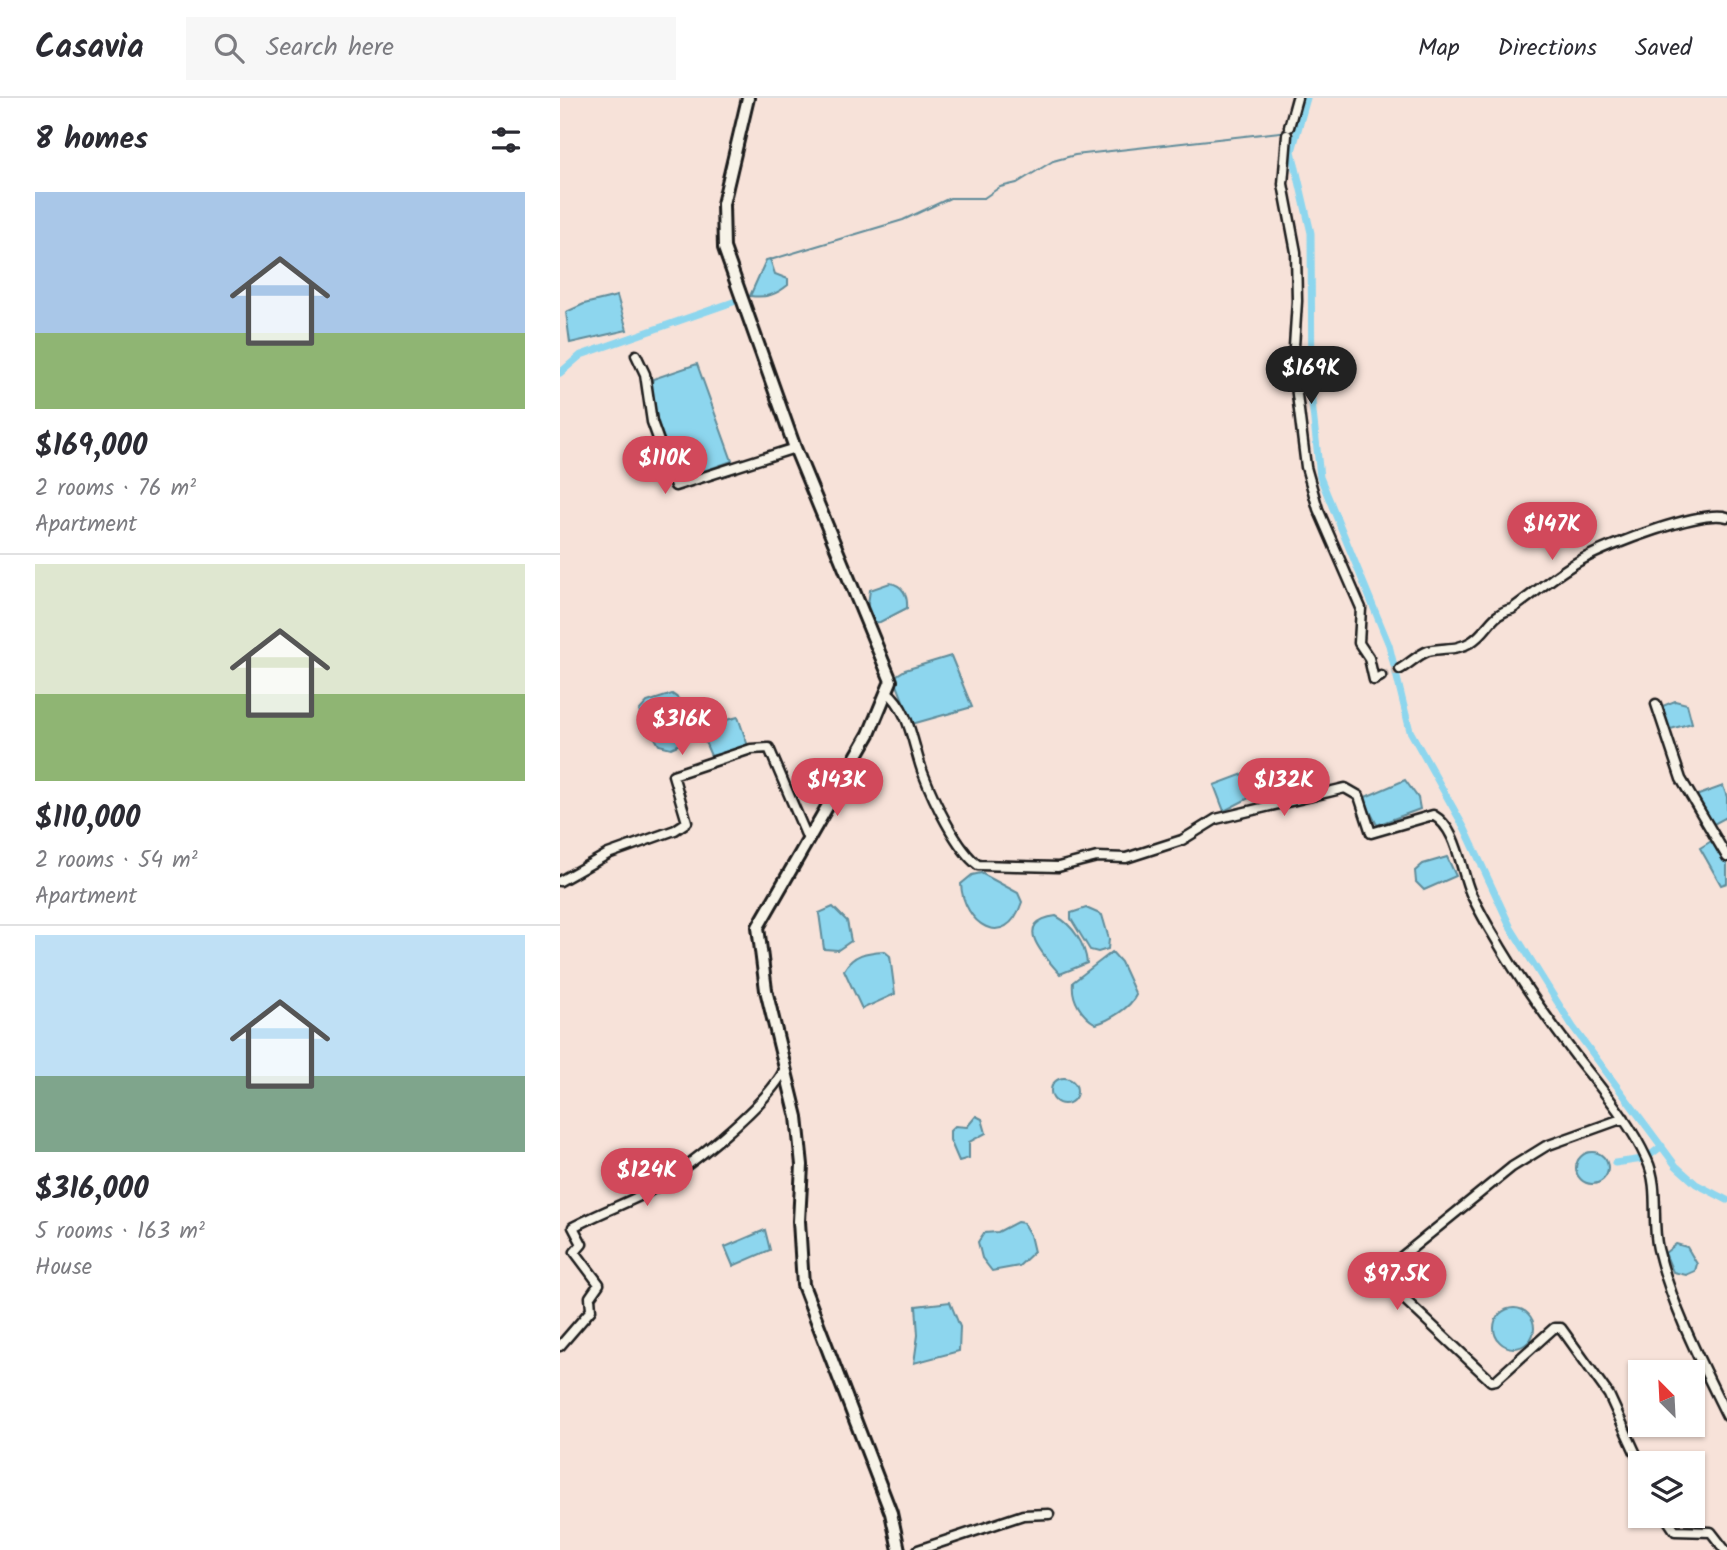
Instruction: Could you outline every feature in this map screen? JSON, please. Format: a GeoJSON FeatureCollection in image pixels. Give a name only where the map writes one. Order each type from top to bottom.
{"type":"FeatureCollection","features":[{"type":"Feature","properties":{"kind":"street"},"geometry":{"type":"LineString","coordinates":[[748,98],[727,177],[721,218],[724,248],[795,448],[891,681],[869,734],[807,837],[758,927],[766,989],[797,1117],[802,1165],[799,1221],[803,1285],[887,1501],[899,1550]]}},
{"type":"Feature","properties":{"kind":"street"},"geometry":{"type":"LineString","coordinates":[[1297,98],[1288,131],[1283,184],[1296,252],[1297,301],[1293,362],[1306,467],[1318,509],[1361,608],[1359,643],[1369,658],[1374,680],[1381,676]]}},
{"type":"Feature","properties":{"kind":"street"},"geometry":{"type":"LineString","coordinates":[[636,355],[645,374],[652,422],[675,486],[795,448]]}},
{"type":"Feature","properties":{"kind":"street"},"geometry":{"type":"LineString","coordinates":[[1400,669],[1426,652],[1457,649],[1474,640],[1486,630],[1489,620],[1499,612],[1512,609],[1592,554],[1673,525],[1719,514],[1727,517]]}},
{"type":"Feature","properties":{"kind":"street"},"geometry":{"type":"LineString","coordinates":[[886,691],[903,710],[923,774],[940,809],[967,858],[978,865],[1058,867],[1097,857],[1126,858],[1182,840],[1216,819],[1345,788],[1359,796],[1371,833],[1433,815],[1441,820],[1454,843],[1472,896],[1495,938],[1562,1038],[1624,1118],[1652,1175],[1656,1242],[1662,1267],[1695,1349],[1727,1416]]}},
{"type":"Feature","properties":{"kind":"street"},"geometry":{"type":"LineString","coordinates":[[1656,704],[1681,779],[1727,857]]}},
{"type":"Feature","properties":{"kind":"street"},"geometry":{"type":"LineString","coordinates":[[560,881],[608,854],[675,830],[687,821],[673,775],[751,750],[769,748],[807,837]]}},
{"type":"Feature","properties":{"kind":"street"},"geometry":{"type":"LineString","coordinates":[[560,1346],[591,1310],[590,1297],[599,1284],[575,1252],[582,1244],[573,1227],[649,1191],[720,1138],[779,1082],[785,1068]]}},
{"type":"Feature","properties":{"kind":"street"},"geometry":{"type":"LineString","coordinates":[[1624,1118],[1546,1146],[1512,1167],[1395,1262],[1386,1282],[1491,1381],[1496,1380],[1554,1328],[1561,1328],[1609,1395],[1635,1451]]}},
{"type":"Feature","properties":{"kind":"street"},"geometry":{"type":"LineString","coordinates":[[918,1550],[1023,1516],[1049,1514]]}},
{"type":"Feature","properties":{"kind":"street"},"geometry":{"type":"LineString","coordinates":[[1673,1528],[1675,1531],[1711,1532],[1725,1550]]}},
{"type":"Feature","properties":{"kind":"water"},"geometry":{"type":"Polygon","coordinates":[[[770,259],[775,274],[788,279],[788,285],[770,295],[750,296],[766,260],[770,259]]]}},
{"type":"Feature","properties":{"kind":"water"},"geometry":{"type":"Polygon","coordinates":[[[617,296],[627,330],[570,343],[566,312],[584,304],[617,296]]]}},
{"type":"Feature","properties":{"kind":"water"},"geometry":{"type":"Polygon","coordinates":[[[697,364],[732,461],[687,477],[680,470],[661,431],[652,388],[653,379],[697,364]]]}},
{"type":"Feature","properties":{"kind":"water"},"geometry":{"type":"Polygon","coordinates":[[[890,583],[904,592],[907,608],[880,622],[871,623],[867,611],[870,590],[890,583]]]}},
{"type":"Feature","properties":{"kind":"water"},"geometry":{"type":"Polygon","coordinates":[[[951,656],[972,707],[912,724],[894,677],[905,670],[951,656]]]}},
{"type":"Feature","properties":{"kind":"water"},"geometry":{"type":"Polygon","coordinates":[[[672,694],[685,707],[693,733],[692,739],[671,748],[659,745],[639,711],[647,702],[672,694]]]}},
{"type":"Feature","properties":{"kind":"water"},"geometry":{"type":"Polygon","coordinates":[[[1675,701],[1687,704],[1692,723],[1667,730],[1660,707],[1675,701]]]}},
{"type":"Feature","properties":{"kind":"water"},"geometry":{"type":"Polygon","coordinates":[[[738,717],[748,746],[711,756],[702,735],[711,724],[738,717]]]}},
{"type":"Feature","properties":{"kind":"water"},"geometry":{"type":"Polygon","coordinates":[[[1246,773],[1254,786],[1249,798],[1224,811],[1214,785],[1246,773]]]}},
{"type":"Feature","properties":{"kind":"water"},"geometry":{"type":"Polygon","coordinates":[[[1405,780],[1418,798],[1420,809],[1377,825],[1363,798],[1405,780]]]}},
{"type":"Feature","properties":{"kind":"water"},"geometry":{"type":"Polygon","coordinates":[[[1723,786],[1727,797],[1727,817],[1712,825],[1693,797],[1723,786]]]}},
{"type":"Feature","properties":{"kind":"water"},"geometry":{"type":"Polygon","coordinates":[[[1713,840],[1727,861],[1727,883],[1721,885],[1700,848],[1713,840]]]}},
{"type":"Feature","properties":{"kind":"water"},"geometry":{"type":"Polygon","coordinates":[[[1447,857],[1456,876],[1424,890],[1416,882],[1415,871],[1423,864],[1447,857]]]}},
{"type":"Feature","properties":{"kind":"water"},"geometry":{"type":"Polygon","coordinates":[[[981,873],[1018,893],[1022,902],[1015,917],[1006,926],[996,929],[986,927],[969,910],[963,898],[961,884],[972,875],[981,873]]]}},
{"type":"Feature","properties":{"kind":"water"},"geometry":{"type":"Polygon","coordinates":[[[833,907],[847,921],[851,941],[838,950],[824,949],[819,913],[833,907]]]}},
{"type":"Feature","properties":{"kind":"water"},"geometry":{"type":"Polygon","coordinates":[[[1086,908],[1102,915],[1109,939],[1108,949],[1098,952],[1090,950],[1071,919],[1071,913],[1086,908]]]}},
{"type":"Feature","properties":{"kind":"water"},"geometry":{"type":"Polygon","coordinates":[[[1056,916],[1068,924],[1077,936],[1087,963],[1060,974],[1040,949],[1033,932],[1035,925],[1043,919],[1056,916]]]}},
{"type":"Feature","properties":{"kind":"water"},"geometry":{"type":"Polygon","coordinates":[[[884,951],[890,956],[895,994],[862,1009],[844,970],[852,960],[861,955],[884,951]]]}},
{"type":"Feature","properties":{"kind":"water"},"geometry":{"type":"Polygon","coordinates":[[[1112,952],[1121,962],[1136,995],[1119,1013],[1096,1024],[1078,1007],[1073,982],[1112,952]]]}},
{"type":"Feature","properties":{"kind":"water"},"geometry":{"type":"Polygon","coordinates":[[[1064,1078],[1074,1081],[1077,1091],[1074,1101],[1064,1104],[1054,1101],[1051,1091],[1054,1081],[1064,1078]]]}},
{"type":"Feature","properties":{"kind":"water"},"geometry":{"type":"Polygon","coordinates":[[[976,1116],[982,1119],[986,1133],[969,1142],[969,1158],[959,1161],[950,1140],[950,1131],[955,1126],[967,1127],[976,1116]]]}},
{"type":"Feature","properties":{"kind":"water"},"geometry":{"type":"Polygon","coordinates":[[[1592,1152],[1603,1157],[1608,1168],[1603,1179],[1592,1184],[1581,1179],[1576,1168],[1581,1157],[1592,1152]]]}},
{"type":"Feature","properties":{"kind":"water"},"geometry":{"type":"Polygon","coordinates":[[[1017,1222],[1023,1223],[1030,1235],[1034,1252],[1019,1266],[992,1271],[982,1258],[978,1242],[984,1233],[998,1232],[1017,1222]]]}},
{"type":"Feature","properties":{"kind":"water"},"geometry":{"type":"Polygon","coordinates":[[[765,1230],[770,1250],[733,1266],[725,1247],[765,1230]]]}},
{"type":"Feature","properties":{"kind":"water"},"geometry":{"type":"Polygon","coordinates":[[[1676,1244],[1687,1247],[1697,1264],[1695,1271],[1686,1275],[1673,1272],[1665,1253],[1676,1244]]]}},
{"type":"Feature","properties":{"kind":"water"},"geometry":{"type":"Polygon","coordinates":[[[950,1302],[960,1327],[959,1351],[914,1363],[918,1335],[916,1306],[950,1302]]]}},
{"type":"Feature","properties":{"kind":"water"},"geometry":{"type":"Polygon","coordinates":[[[1514,1308],[1528,1314],[1534,1328],[1528,1342],[1514,1348],[1500,1342],[1494,1328],[1500,1314],[1514,1308]]]}},
{"type":"Feature","properties":{"kind":"waterway"},"geometry":{"type":"LineString","coordinates":[[1307,98],[1292,151],[1311,233],[1312,402],[1320,477],[1389,645],[1410,731],[1465,829],[1511,928],[1573,1027],[1676,1166],[1696,1184],[1727,1200]]}},
{"type":"Feature","properties":{"kind":"waterway"},"geometry":{"type":"LineString","coordinates":[[770,260],[903,220],[950,198],[984,198],[1000,187],[1017,183],[1053,161],[1075,155],[1298,130]]}},
{"type":"Feature","properties":{"kind":"waterway"},"geometry":{"type":"LineString","coordinates":[[560,373],[581,355],[739,300]]}},
{"type":"Feature","properties":{"kind":"waterway"},"geometry":{"type":"LineString","coordinates":[[1649,1156],[1662,1146]]}},
{"type":"Feature","properties":{"kind":"waterway"},"geometry":{"type":"LineString","coordinates":[[1615,1163],[1643,1159]]}},
{"type":"Feature","properties":{"kind":"tunnel"},"geometry":{"type":"LineString","coordinates":[[1381,676],[1400,669]]}}]}
